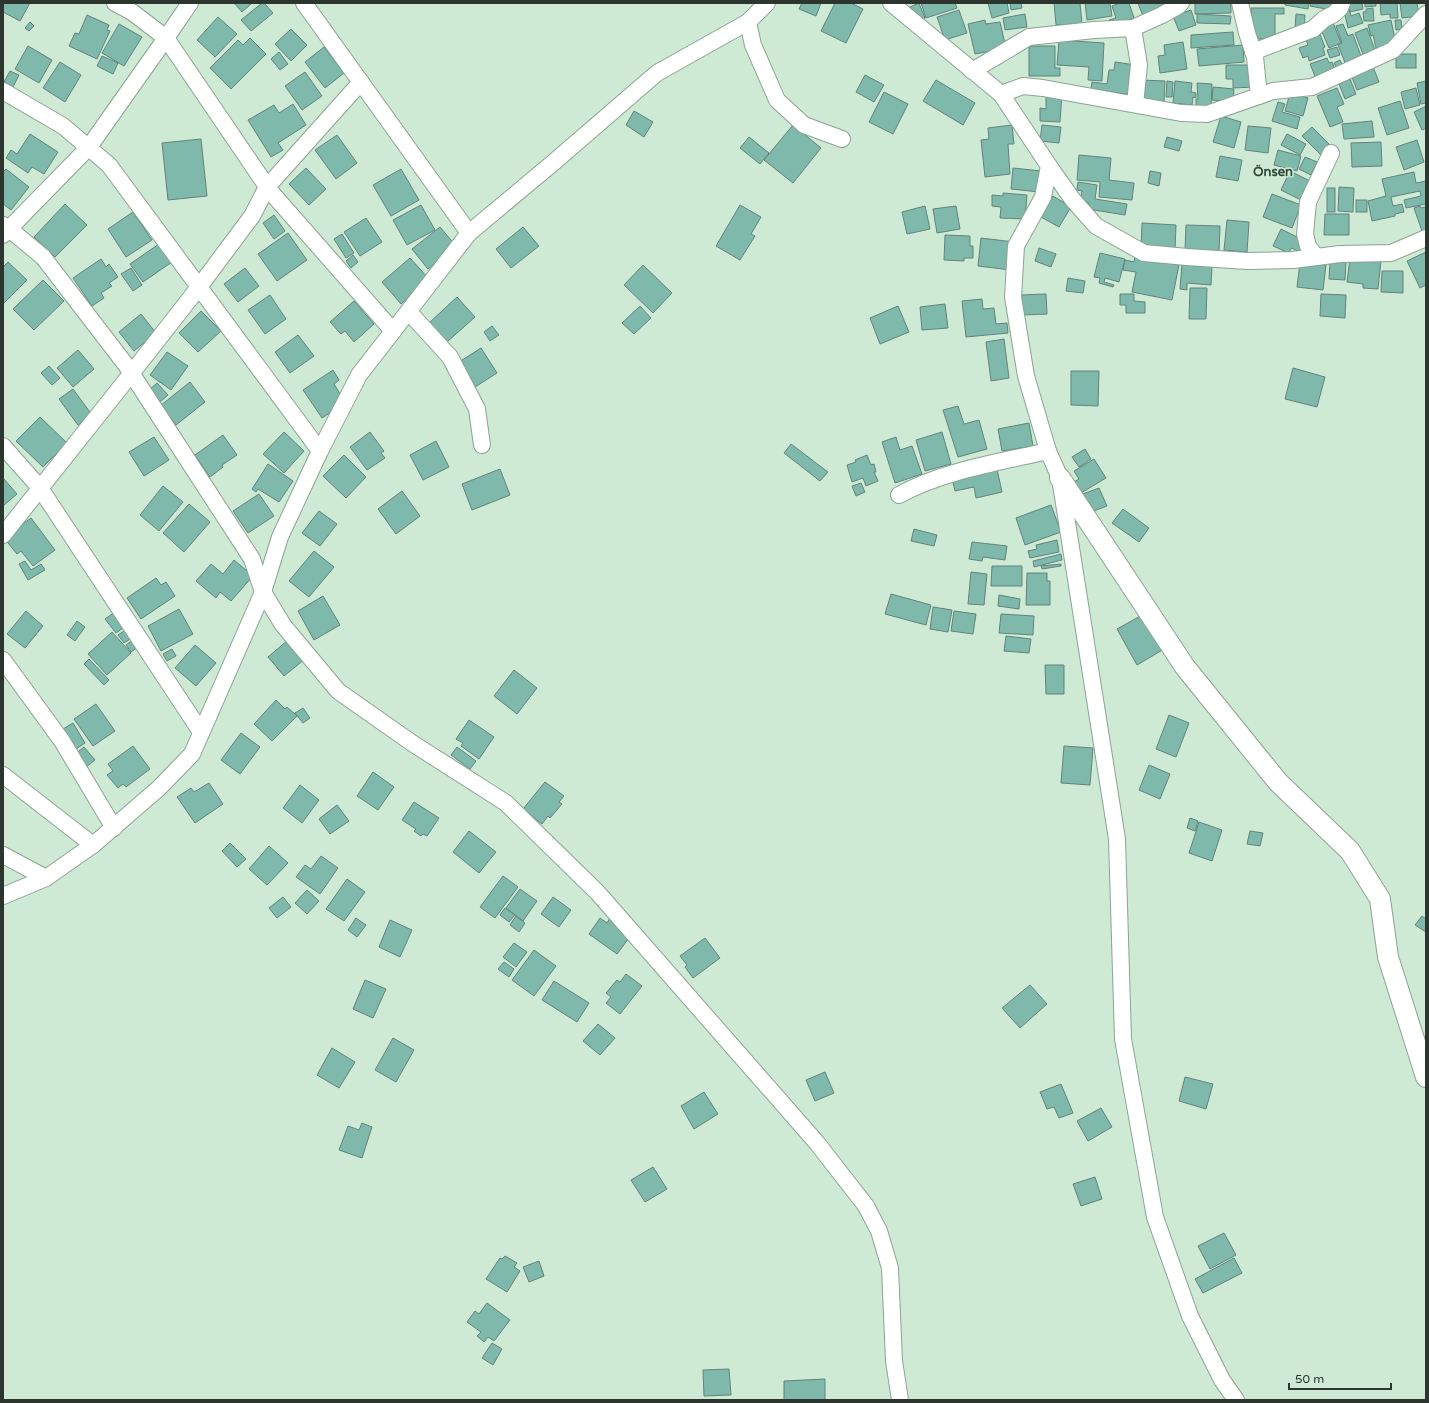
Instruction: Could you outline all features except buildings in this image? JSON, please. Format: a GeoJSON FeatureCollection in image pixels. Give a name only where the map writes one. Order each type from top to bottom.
{"type":"FeatureCollection","features":[{"type":"Feature","properties":{"kind":"street"},"geometry":{"type":"LineString","coordinates":[[115,3],[132,12],[166,38],[267,187],[393,331]]}},
{"type":"Feature","properties":{"kind":"street"},"geometry":{"type":"LineString","coordinates":[[190,3],[89,147],[5,229],[43,257],[131,374],[252,558],[263,592],[283,625],[338,691],[412,743],[506,803],[592,888],[826,1154],[866,1206],[879,1231],[890,1268],[894,1361],[900,1400]]}},
{"type":"Feature","properties":{"kind":"street"},"geometry":{"type":"LineString","coordinates":[[304,3],[469,233]]}},
{"type":"Feature","properties":{"kind":"street"},"geometry":{"type":"LineString","coordinates":[[3,896],[46,878],[94,845],[159,788],[192,754],[263,592],[280,537],[320,451],[358,375],[469,233],[657,73],[748,22],[767,3]]}},
{"type":"Feature","properties":{"kind":"street"},"geometry":{"type":"LineString","coordinates":[[891,3],[1001,94],[1073,200],[1096,226],[1144,253],[1247,261],[1293,260],[1340,254],[1391,252],[1426,238]]}},
{"type":"Feature","properties":{"kind":"street"},"geometry":{"type":"LineString","coordinates":[[972,71],[1029,37],[1094,30],[1133,28],[1162,16],[1181,3]]}},
{"type":"Feature","properties":{"kind":"street"},"geometry":{"type":"LineString","coordinates":[[1240,3],[1255,57],[1259,96]]}},
{"type":"Feature","properties":{"kind":"street"},"geometry":{"type":"LineString","coordinates":[[1253,52],[1313,29],[1324,19],[1334,14],[1340,8],[1342,3]]}},
{"type":"Feature","properties":{"kind":"street"},"geometry":{"type":"LineString","coordinates":[[1001,94],[1023,86],[1043,88],[1181,113],[1207,114],[1273,91],[1312,87],[1393,50],[1426,14]]}},
{"type":"Feature","properties":{"kind":"street"},"geometry":{"type":"LineString","coordinates":[[748,22],[753,45],[777,100],[804,125],[842,139]]}},
{"type":"Feature","properties":{"kind":"street"},"geometry":{"type":"LineString","coordinates":[[1133,28],[1140,65],[1135,104]]}},
{"type":"Feature","properties":{"kind":"street"},"geometry":{"type":"LineString","coordinates":[[3,535],[199,287],[252,216],[267,187],[361,82]]}},
{"type":"Feature","properties":{"kind":"street"},"geometry":{"type":"LineString","coordinates":[[3,91],[63,126],[109,165],[320,451]]}},
{"type":"Feature","properties":{"kind":"street"},"geometry":{"type":"LineString","coordinates":[[1316,257],[1308,246],[1305,234],[1308,202],[1331,153]]}},
{"type":"Feature","properties":{"kind":"street"},"geometry":{"type":"LineString","coordinates":[[1049,166],[1043,197],[1016,246],[1013,297],[1026,376],[1048,451],[1060,478],[1185,667],[1278,782],[1350,851],[1380,899],[1388,957],[1426,1077]]}},
{"type":"Feature","properties":{"kind":"street"},"geometry":{"type":"LineString","coordinates":[[408,312],[450,357],[477,409],[482,445]]}},
{"type":"Feature","properties":{"kind":"street"},"geometry":{"type":"LineString","coordinates":[[3,446],[40,488],[201,732]]}},
{"type":"Feature","properties":{"kind":"street"},"geometry":{"type":"LineString","coordinates":[[899,495],[910,489],[959,472],[1048,451]]}},
{"type":"Feature","properties":{"kind":"street"},"geometry":{"type":"LineString","coordinates":[[1060,478],[1117,839],[1123,1039],[1155,1217],[1190,1316],[1222,1380],[1236,1400]]}},
{"type":"Feature","properties":{"kind":"street"},"geometry":{"type":"LineString","coordinates":[[3,660],[62,741],[114,828]]}},
{"type":"Feature","properties":{"kind":"street"},"geometry":{"type":"LineString","coordinates":[[3,775],[94,845]]}},
{"type":"Feature","properties":{"kind":"street"},"geometry":{"type":"LineString","coordinates":[[3,855],[46,878]]}},
{"type":"Feature","properties":{"kind":"district","name":"Önsen"},"geometry":{"type":"Point","coordinates":[1273,171]}}]}
